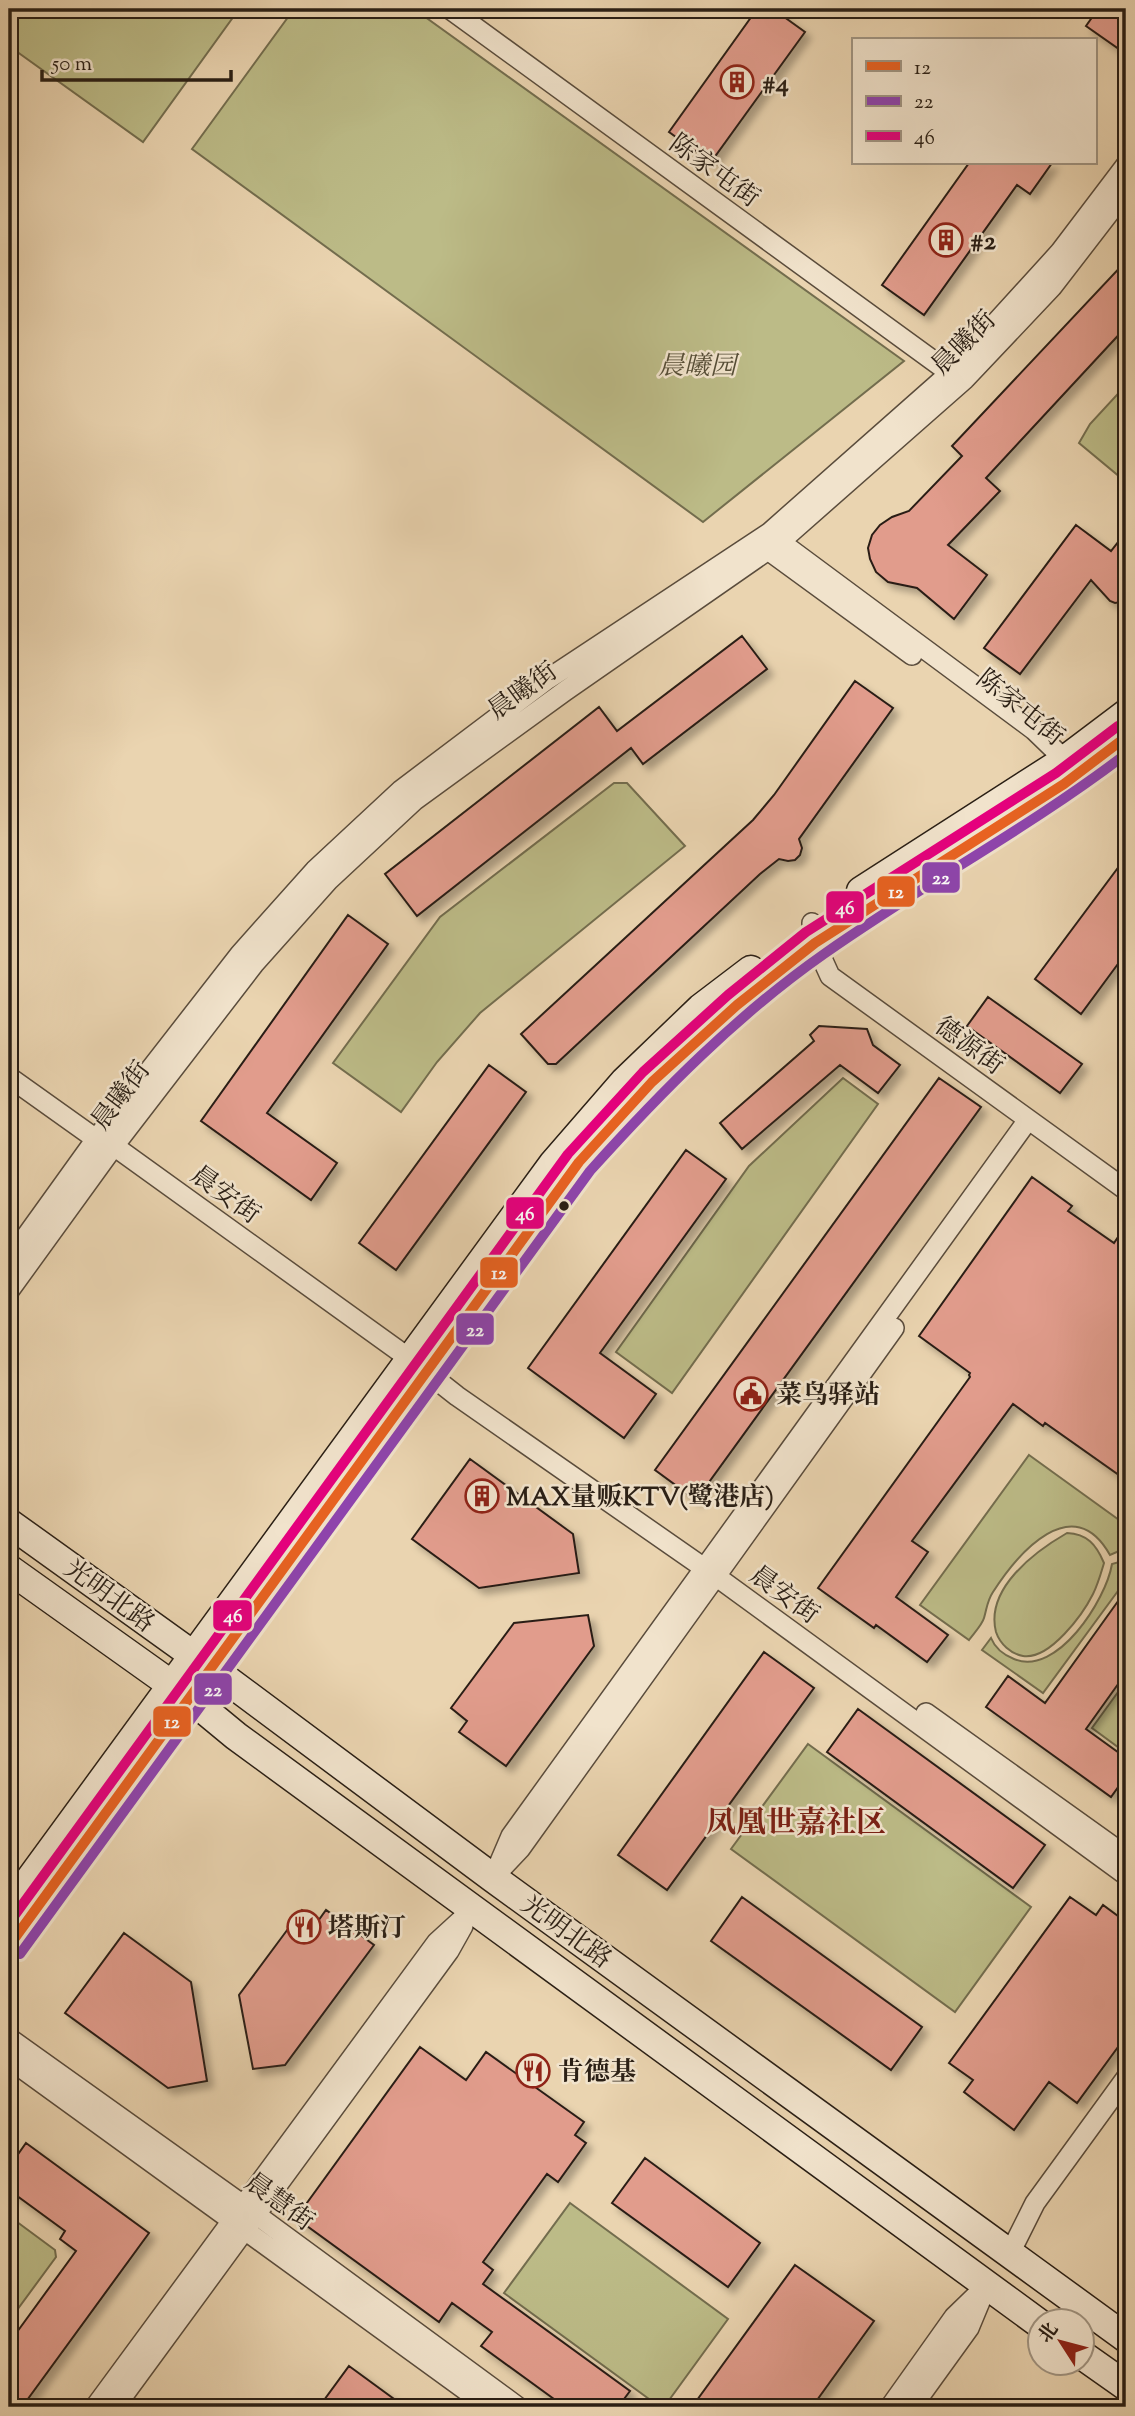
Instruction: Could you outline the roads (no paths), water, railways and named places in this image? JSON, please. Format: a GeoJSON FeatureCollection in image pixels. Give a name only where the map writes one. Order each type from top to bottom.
{"type":"FeatureCollection","features":[{"type":"Feature","properties":{"kind":"main road"},"geometry":{"type":"LineString","coordinates":[[1061,770],[1126,714]]}},
{"type":"Feature","properties":{"kind":"main road"},"geometry":{"type":"LineString","coordinates":[[9,1946],[202,1661],[423,1365],[553,1164],[625,1081],[701,1008],[1061,770],[1126,737]]}},
{"type":"Feature","properties":{"kind":"main road","name":"光明北路"},"geometry":{"type":"LineString","coordinates":[[9,1523],[202,1661],[493,1878],[1126,2338]]}},
{"type":"Feature","properties":{"kind":"main road","name":"光明北路"},"geometry":{"type":"LineString","coordinates":[[9,1569],[181,1692],[236,1736],[472,1910],[1026,2313]]}},
{"type":"Feature","properties":{"kind":"main road"},"geometry":{"type":"LineString","coordinates":[[9,1908],[181,1692]]}},
{"type":"Feature","properties":{"kind":"main road"},"geometry":{"type":"LineString","coordinates":[[986,2285],[1010,2253]]}},
{"type":"Feature","properties":{"kind":"main road"},"geometry":{"type":"LineString","coordinates":[[1096,2364],[1126,2386]]}},
{"type":"Feature","properties":{"kind":"street","name":"陈家屯街"},"geometry":{"type":"LineString","coordinates":[[450,9],[950,373]]}},
{"type":"Feature","properties":{"kind":"street","name":"晨曦街"},"geometry":{"type":"LineString","coordinates":[[768,542],[950,373],[1060,252],[1126,165]]}},
{"type":"Feature","properties":{"kind":"street","name":"晨曦街"},"geometry":{"type":"LineString","coordinates":[[9,1291],[105,1143],[240,954],[315,870],[401,790],[548,679],[768,542],[965,379],[1052,287],[1126,191]]}},
{"type":"Feature","properties":{"kind":"street","name":"陈家屯街"},"geometry":{"type":"LineString","coordinates":[[768,542],[1034,730],[1061,770]]}},
{"type":"Feature","properties":{"kind":"street","name":"德源街"},"geometry":{"type":"LineString","coordinates":[[813,933],[830,976],[1126,1190]]}},
{"type":"Feature","properties":{"kind":"street","name":"晨安街"},"geometry":{"type":"LineString","coordinates":[[9,1077],[1126,1856]]}},
{"type":"Feature","properties":{"kind":"street"},"geometry":{"type":"LineString","coordinates":[[493,1878],[512,1836],[715,1568],[1033,1123]]}},
{"type":"Feature","properties":{"kind":"street","name":"晨曦街"},"geometry":{"type":"LineString","coordinates":[[9,1260],[105,1143]]}},
{"type":"Feature","properties":{"kind":"street","name":"晨安街"},"geometry":{"type":"LineString","coordinates":[[715,1568],[1126,1875]]}},
{"type":"Feature","properties":{"kind":"street"},"geometry":{"type":"LineString","coordinates":[[115,2407],[243,2218],[437,1942],[472,1910]]}},
{"type":"Feature","properties":{"kind":"street","name":"晨慧街"},"geometry":{"type":"LineString","coordinates":[[9,2038],[489,2407]]}},
{"type":"Feature","properties":{"kind":"street","name":"晨慧街"},"geometry":{"type":"LineString","coordinates":[[9,2059],[518,2407]]}},
{"type":"Feature","properties":{"kind":"street"},"geometry":{"type":"LineString","coordinates":[[1010,2253],[1035,2203],[1126,2078]]}},
{"type":"Feature","properties":{"kind":"street"},"geometry":{"type":"LineString","coordinates":[[1010,2253],[1047,2210],[1126,2098]]}},
{"type":"Feature","properties":{"kind":"street"},"geometry":{"type":"LineString","coordinates":[[95,2407],[243,2218]]}},
{"type":"Feature","properties":{"kind":"street"},"geometry":{"type":"LineString","coordinates":[[890,2407],[954,2317],[986,2285]]}},
{"type":"Feature","properties":{"kind":"street"},"geometry":{"type":"LineString","coordinates":[[912,2407],[969,2328],[986,2285]]}},
{"type":"Feature","properties":{"kind":"place","name":"#4"},"geometry":{"type":"Point","coordinates":[737,82]}},
{"type":"Feature","properties":{"kind":"place","name":"#2"},"geometry":{"type":"Point","coordinates":[946,240]}},
{"type":"Feature","properties":{"kind":"place","name":"菜鸟驿站"},"geometry":{"type":"Point","coordinates":[751,1394]}},
{"type":"Feature","properties":{"kind":"place","name":"MAX量贩KTV(鹭港店)"},"geometry":{"type":"Point","coordinates":[482,1496]}},
{"type":"Feature","properties":{"kind":"place","name":"塔斯汀"},"geometry":{"type":"Point","coordinates":[304,1927]}},
{"type":"Feature","properties":{"kind":"place","name":"肯德基"},"geometry":{"type":"Point","coordinates":[533,2071]}},
{"type":"Feature","properties":{"kind":"district","name":"凤凰世嘉社区"},"geometry":{"type":"Point","coordinates":[796,1822]}},
{"type":"Feature","properties":{"kind":"park label","name":"晨曦园"},"geometry":{"type":"Point","coordinates":[697,365]}}]}
